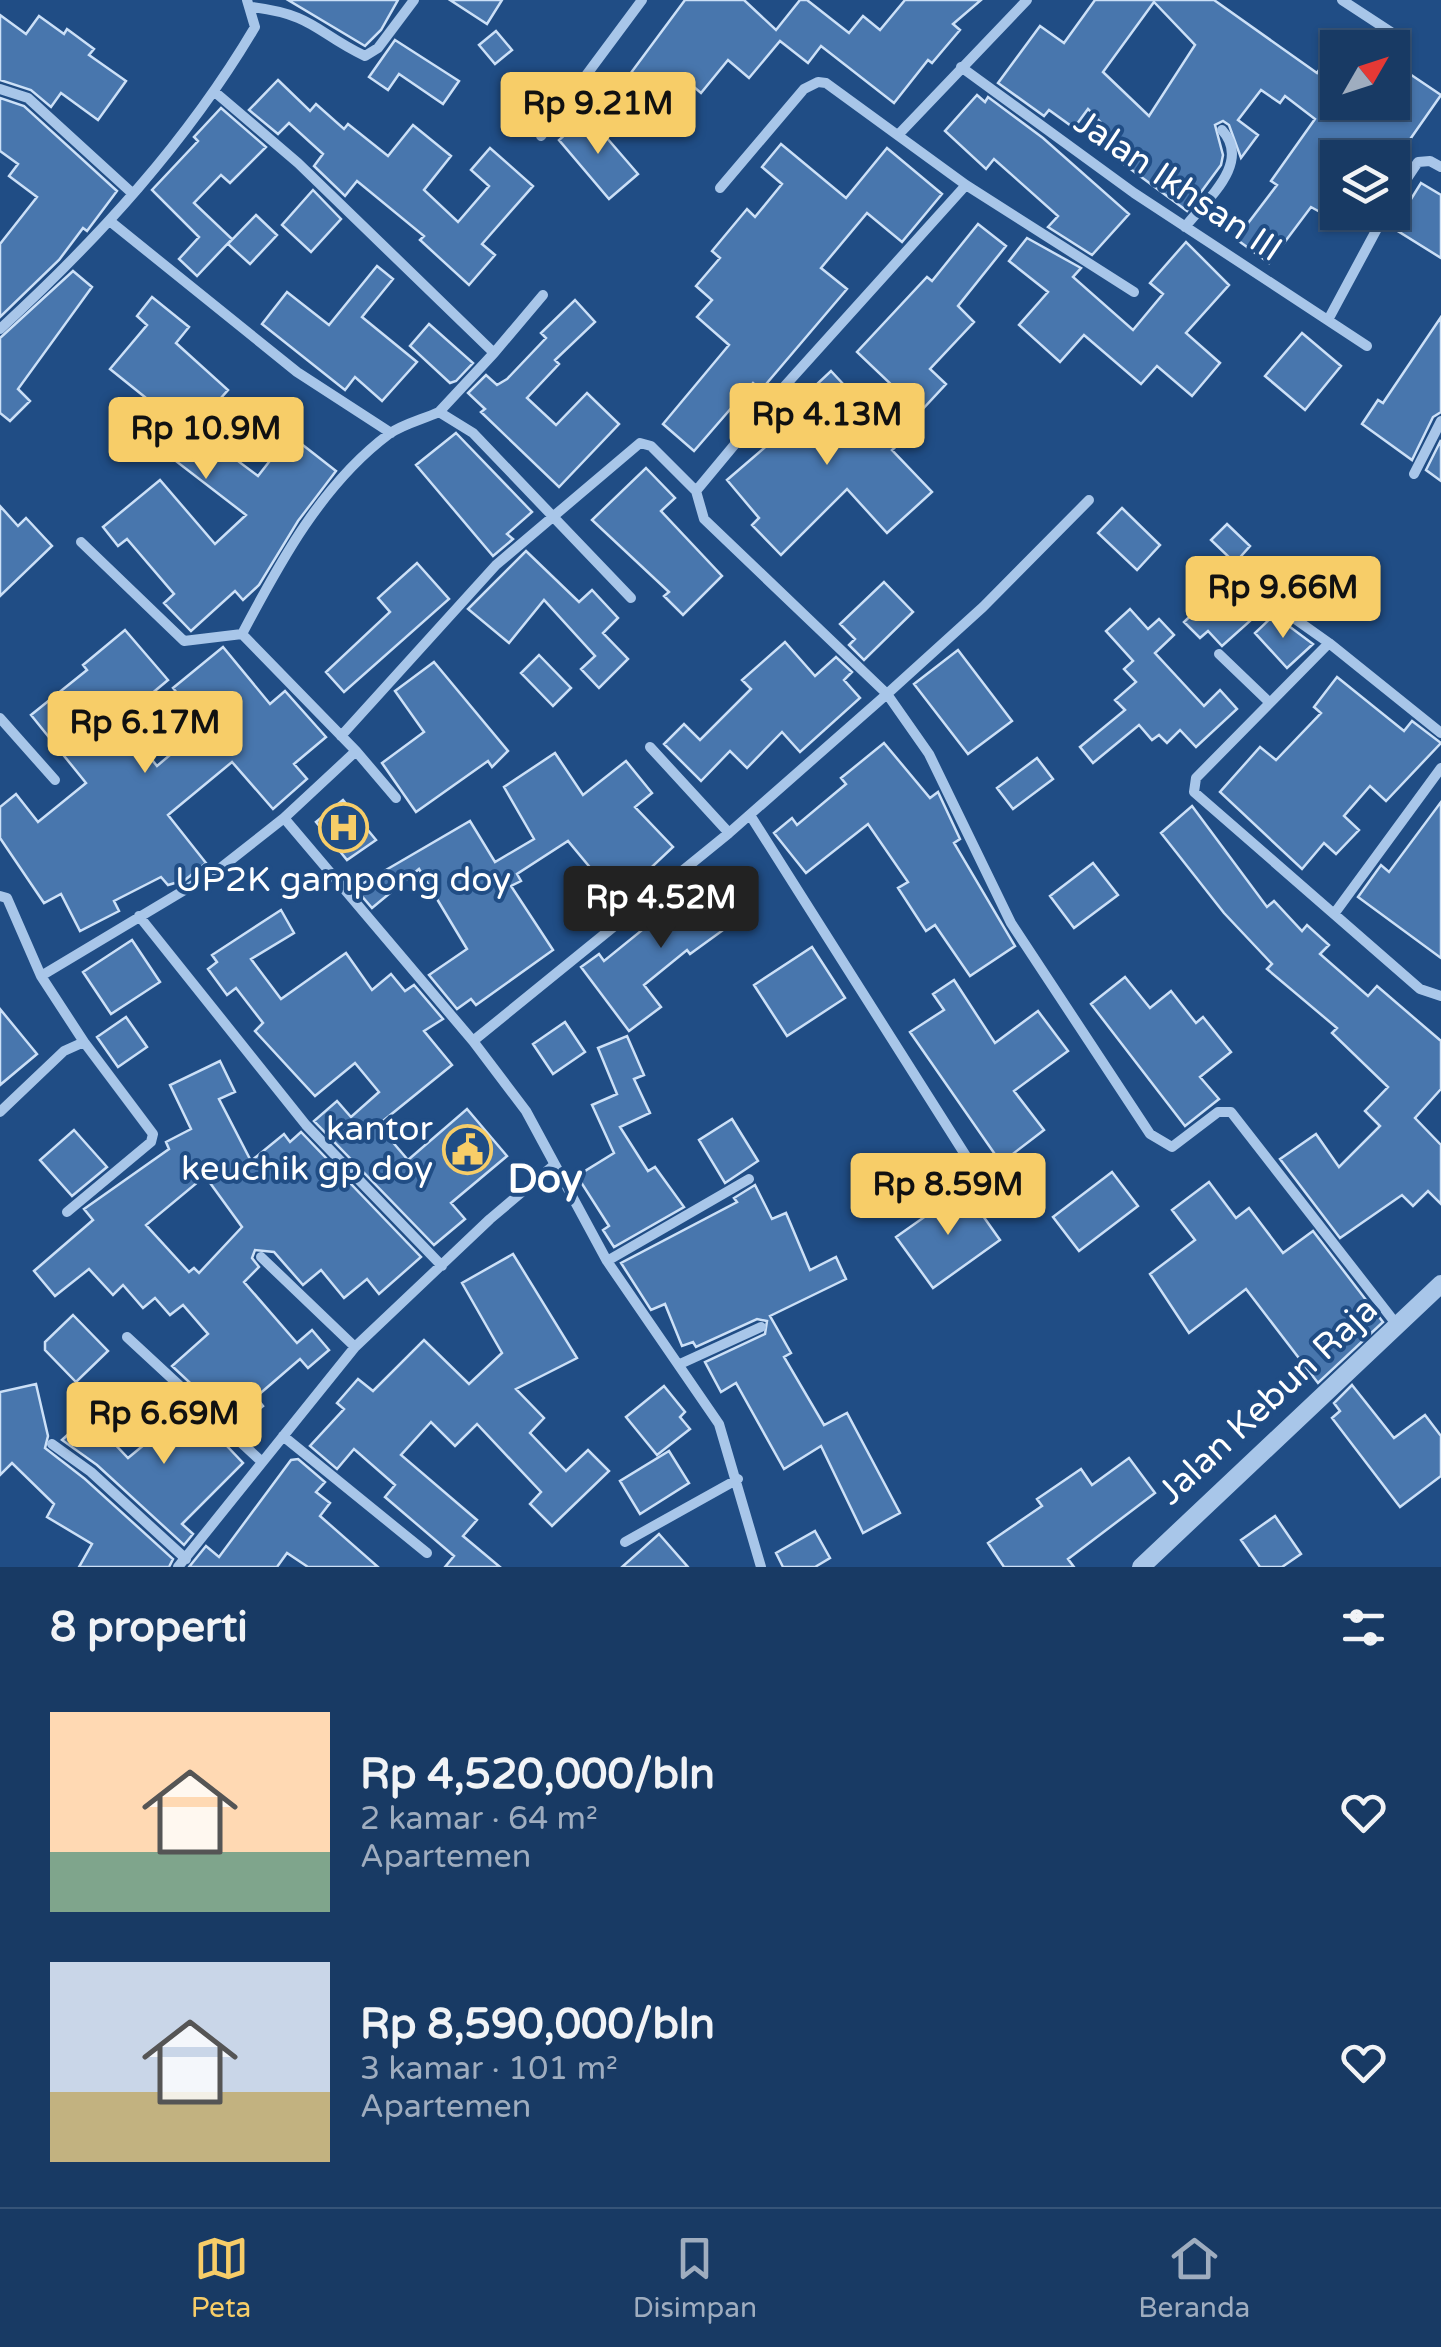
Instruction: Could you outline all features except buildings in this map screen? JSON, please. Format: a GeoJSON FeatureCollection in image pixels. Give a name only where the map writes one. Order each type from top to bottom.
{"type":"FeatureCollection","features":[{"type":"Feature","properties":{"kind":"street"},"geometry":{"type":"LineString","coordinates":[[0,328],[111,222],[216,93],[255,27],[250,4],[310,20],[365,56],[378,48],[414,0]]}},
{"type":"Feature","properties":{"kind":"street"},"geometry":{"type":"LineString","coordinates":[[541,136],[642,0]]}},
{"type":"Feature","properties":{"kind":"street"},"geometry":{"type":"LineString","coordinates":[[899,134],[1027,0]]}},
{"type":"Feature","properties":{"kind":"street"},"geometry":{"type":"LineString","coordinates":[[1342,0],[1388,30]]}},
{"type":"Feature","properties":{"kind":"street","name":"Jalan Ikhsan III"},"geometry":{"type":"LineString","coordinates":[[961,67],[1186,227],[1367,346]]}},
{"type":"Feature","properties":{"kind":"street"},"geometry":{"type":"LineString","coordinates":[[720,188],[804,89],[818,82],[826,83],[966,185],[1134,292]]}},
{"type":"Feature","properties":{"kind":"street"},"geometry":{"type":"LineString","coordinates":[[0,90],[28,98],[132,193]]}},
{"type":"Feature","properties":{"kind":"street"},"geometry":{"type":"LineString","coordinates":[[216,93],[298,163],[494,353]]}},
{"type":"Feature","properties":{"kind":"street"},"geometry":{"type":"LineString","coordinates":[[1186,227],[1234,163],[1234,147],[1222,130]]}},
{"type":"Feature","properties":{"kind":"street"},"geometry":{"type":"LineString","coordinates":[[1410,174],[1418,162],[1430,160],[1441,168]]}},
{"type":"Feature","properties":{"kind":"street"},"geometry":{"type":"LineString","coordinates":[[696,491],[765,408],[966,185]]}},
{"type":"Feature","properties":{"kind":"street"},"geometry":{"type":"LineString","coordinates":[[111,222],[297,372],[391,433]]}},
{"type":"Feature","properties":{"kind":"street"},"geometry":{"type":"LineString","coordinates":[[1328,320],[1376,230]]}},
{"type":"Feature","properties":{"kind":"street"},"geometry":{"type":"LineString","coordinates":[[242,634],[305,524],[391,433],[440,412],[544,295]]}},
{"type":"Feature","properties":{"kind":"street"},"geometry":{"type":"LineString","coordinates":[[440,412],[473,433],[631,598]]}},
{"type":"Feature","properties":{"kind":"street"},"geometry":{"type":"LineString","coordinates":[[1414,474],[1441,422]]}},
{"type":"Feature","properties":{"kind":"street"},"geometry":{"type":"LineString","coordinates":[[342,736],[496,565],[640,443],[651,446],[696,491],[704,519],[888,694],[930,754],[1011,924],[1150,1134],[1166,1147],[1172,1146],[1218,1112],[1231,1112],[1397,1324]]}},
{"type":"Feature","properties":{"kind":"street"},"geometry":{"type":"LineString","coordinates":[[474,1041],[729,833],[888,694],[984,608],[1089,500]]}},
{"type":"Feature","properties":{"kind":"street"},"geometry":{"type":"LineString","coordinates":[[80,542],[184,641],[242,634]]}},
{"type":"Feature","properties":{"kind":"street"},"geometry":{"type":"LineString","coordinates":[[1246,584],[1329,643],[1441,733]]}},
{"type":"Feature","properties":{"kind":"street"},"geometry":{"type":"LineString","coordinates":[[242,634],[342,736],[396,798]]}},
{"type":"Feature","properties":{"kind":"street"},"geometry":{"type":"LineString","coordinates":[[1329,643],[1196,778],[1194,792],[1420,990],[1441,996]]}},
{"type":"Feature","properties":{"kind":"street"},"geometry":{"type":"LineString","coordinates":[[1219,654],[1268,701]]}},
{"type":"Feature","properties":{"kind":"street"},"geometry":{"type":"LineString","coordinates":[[0,718],[55,780]]}},
{"type":"Feature","properties":{"kind":"street"},"geometry":{"type":"LineString","coordinates":[[650,746],[729,833]]}},
{"type":"Feature","properties":{"kind":"street"},"geometry":{"type":"LineString","coordinates":[[42,976],[218,870],[284,818],[356,751]]}},
{"type":"Feature","properties":{"kind":"street"},"geometry":{"type":"LineString","coordinates":[[1334,914],[1441,768]]}},
{"type":"Feature","properties":{"kind":"street"},"geometry":{"type":"LineString","coordinates":[[750,815],[978,1175]]}},
{"type":"Feature","properties":{"kind":"street"},"geometry":{"type":"LineString","coordinates":[[284,818],[474,1041],[526,1111],[607,1260],[718,1424],[738,1478],[761,1567]]}},
{"type":"Feature","properties":{"kind":"street"},"geometry":{"type":"LineString","coordinates":[[0,896],[7,898],[42,976],[84,1042],[152,1134],[151,1142],[67,1212]]}},
{"type":"Feature","properties":{"kind":"street"},"geometry":{"type":"LineString","coordinates":[[139,916],[306,1125],[442,1266]]}},
{"type":"Feature","properties":{"kind":"street"},"geometry":{"type":"LineString","coordinates":[[0,1112],[64,1050],[84,1042]]}},
{"type":"Feature","properties":{"kind":"street"},"geometry":{"type":"LineString","coordinates":[[52,1444],[90,1472],[182,1563],[355,1348],[554,1165]]}},
{"type":"Feature","properties":{"kind":"street"},"geometry":{"type":"LineString","coordinates":[[607,1260],[749,1179]]}},
{"type":"Feature","properties":{"kind":"street"},"geometry":{"type":"LineString","coordinates":[[260,1257],[355,1348]]}},
{"type":"Feature","properties":{"kind":"street","name":"Jalan Kebun Raja"},"geometry":{"type":"LineString","coordinates":[[1141,1567],[1441,1284]]}},
{"type":"Feature","properties":{"kind":"street"},"geometry":{"type":"LineString","coordinates":[[680,1364],[761,1328]]}},
{"type":"Feature","properties":{"kind":"street"},"geometry":{"type":"LineString","coordinates":[[127,1337],[261,1461]]}},
{"type":"Feature","properties":{"kind":"street"},"geometry":{"type":"LineString","coordinates":[[283,1436],[427,1553]]}},
{"type":"Feature","properties":{"kind":"street"},"geometry":{"type":"LineString","coordinates":[[626,1542],[738,1478]]}},
{"type":"Feature","properties":{"kind":"place","name":"UP2K gampong doy"},"geometry":{"type":"Point","coordinates":[343,828]}},
{"type":"Feature","properties":{"kind":"place","name":"kantor keuchik gp doy"},"geometry":{"type":"Point","coordinates":[468,1149]}},
{"type":"Feature","properties":{"kind":"district","name":"Doy"},"geometry":{"type":"Point","coordinates":[545,1179]}}]}
